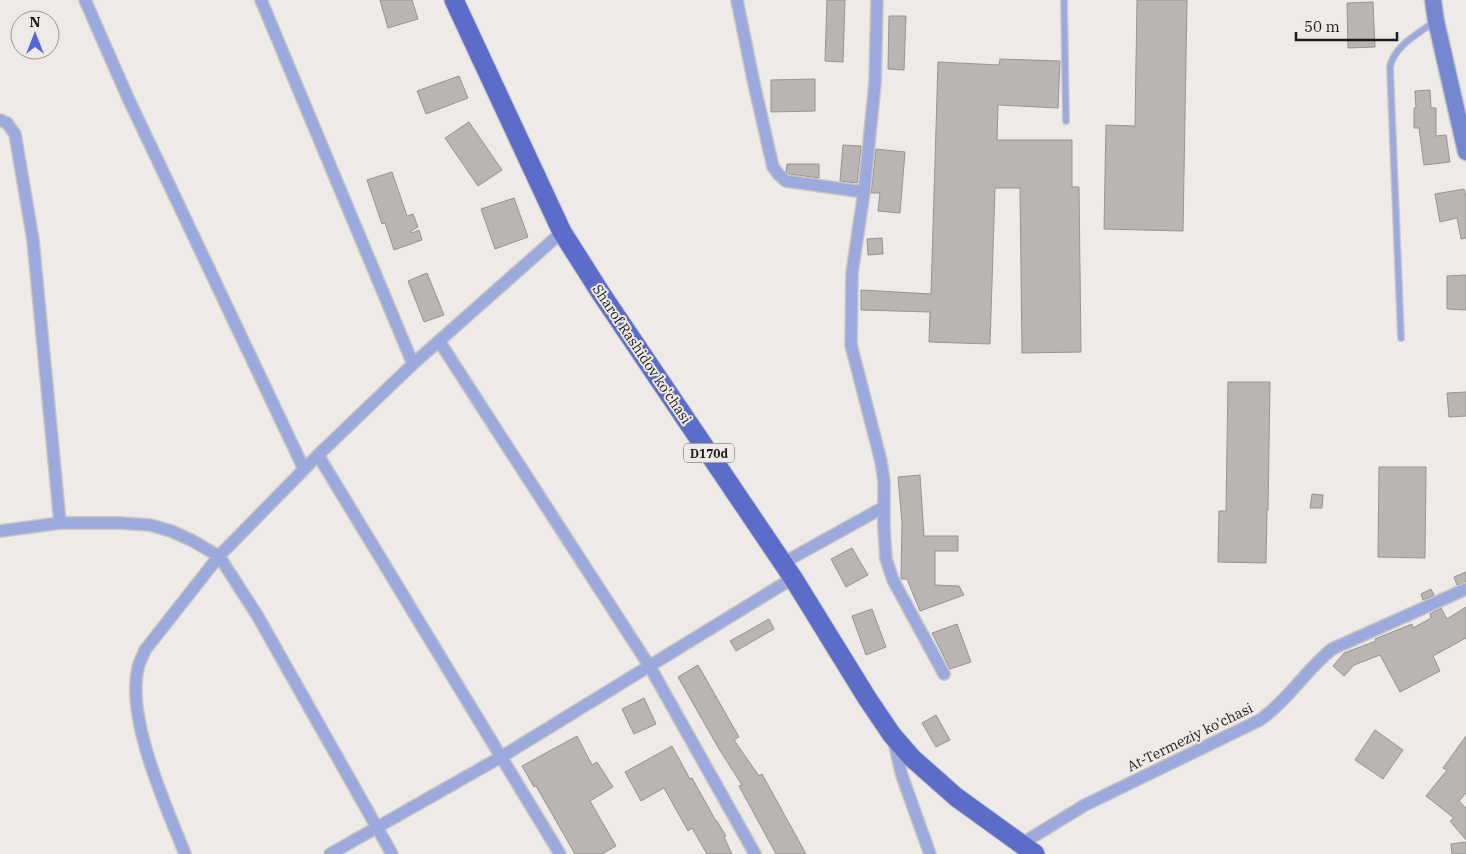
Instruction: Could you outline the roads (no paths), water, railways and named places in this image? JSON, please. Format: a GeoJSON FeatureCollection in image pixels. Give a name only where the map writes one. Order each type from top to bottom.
{"type":"FeatureCollection","features":[{"type":"Feature","properties":{"kind":"main road","name":"Sharof Rashidov ko'chasi"},"geometry":{"type":"LineString","coordinates":[[454,0],[562,232],[788,570],[892,735],[912,758],[956,797],[1028,849]]}},
{"type":"Feature","properties":{"kind":"street"},"geometry":{"type":"LineString","coordinates":[[85,0],[128,98],[304,469]]}},
{"type":"Feature","properties":{"kind":"street"},"geometry":{"type":"LineString","coordinates":[[261,0],[413,364]]}},
{"type":"Feature","properties":{"kind":"street"},"geometry":{"type":"LineString","coordinates":[[737,0],[773,167],[786,181],[864,192]]}},
{"type":"Feature","properties":{"kind":"street"},"geometry":{"type":"LineString","coordinates":[[877,0],[875,83],[864,192],[852,273],[851,345],[881,461],[884,482],[886,559],[893,580],[944,674]]}},
{"type":"Feature","properties":{"kind":"street"},"geometry":{"type":"LineString","coordinates":[[1433,0],[1436,21],[1466,152]]}},
{"type":"Feature","properties":{"kind":"street"},"geometry":{"type":"LineString","coordinates":[[0,120],[7,123],[15,134],[33,240],[60,524]]}},
{"type":"Feature","properties":{"kind":"street"},"geometry":{"type":"LineString","coordinates":[[185,854],[155,776],[137,710],[138,668],[145,650],[219,556],[318,454],[413,364],[562,232]]}},
{"type":"Feature","properties":{"kind":"street"},"geometry":{"type":"LineString","coordinates":[[439,341],[650,666],[755,854]]}},
{"type":"Feature","properties":{"kind":"street"},"geometry":{"type":"LineString","coordinates":[[318,454],[560,854]]}},
{"type":"Feature","properties":{"kind":"street"},"geometry":{"type":"LineString","coordinates":[[330,854],[501,757],[650,666],[788,570],[884,507]]}},
{"type":"Feature","properties":{"kind":"street"},"geometry":{"type":"LineString","coordinates":[[0,531],[60,524],[118,523],[150,526],[171,531],[219,556],[257,615],[392,854]]}},
{"type":"Feature","properties":{"kind":"street","name":"At-Termeziy ko'chasi"},"geometry":{"type":"LineString","coordinates":[[1028,849],[1085,805],[1260,720],[1275,709],[1317,661],[1332,649],[1466,588]]}},
{"type":"Feature","properties":{"kind":"street"},"geometry":{"type":"LineString","coordinates":[[892,735],[902,776],[930,854]]}},
{"type":"Feature","properties":{"kind":"lane"},"geometry":{"type":"LineString","coordinates":[[1064,0],[1066,121]]}},
{"type":"Feature","properties":{"kind":"lane"},"geometry":{"type":"LineString","coordinates":[[1401,338],[1390,67],[1392,58],[1397,50],[1436,21]]}}]}
